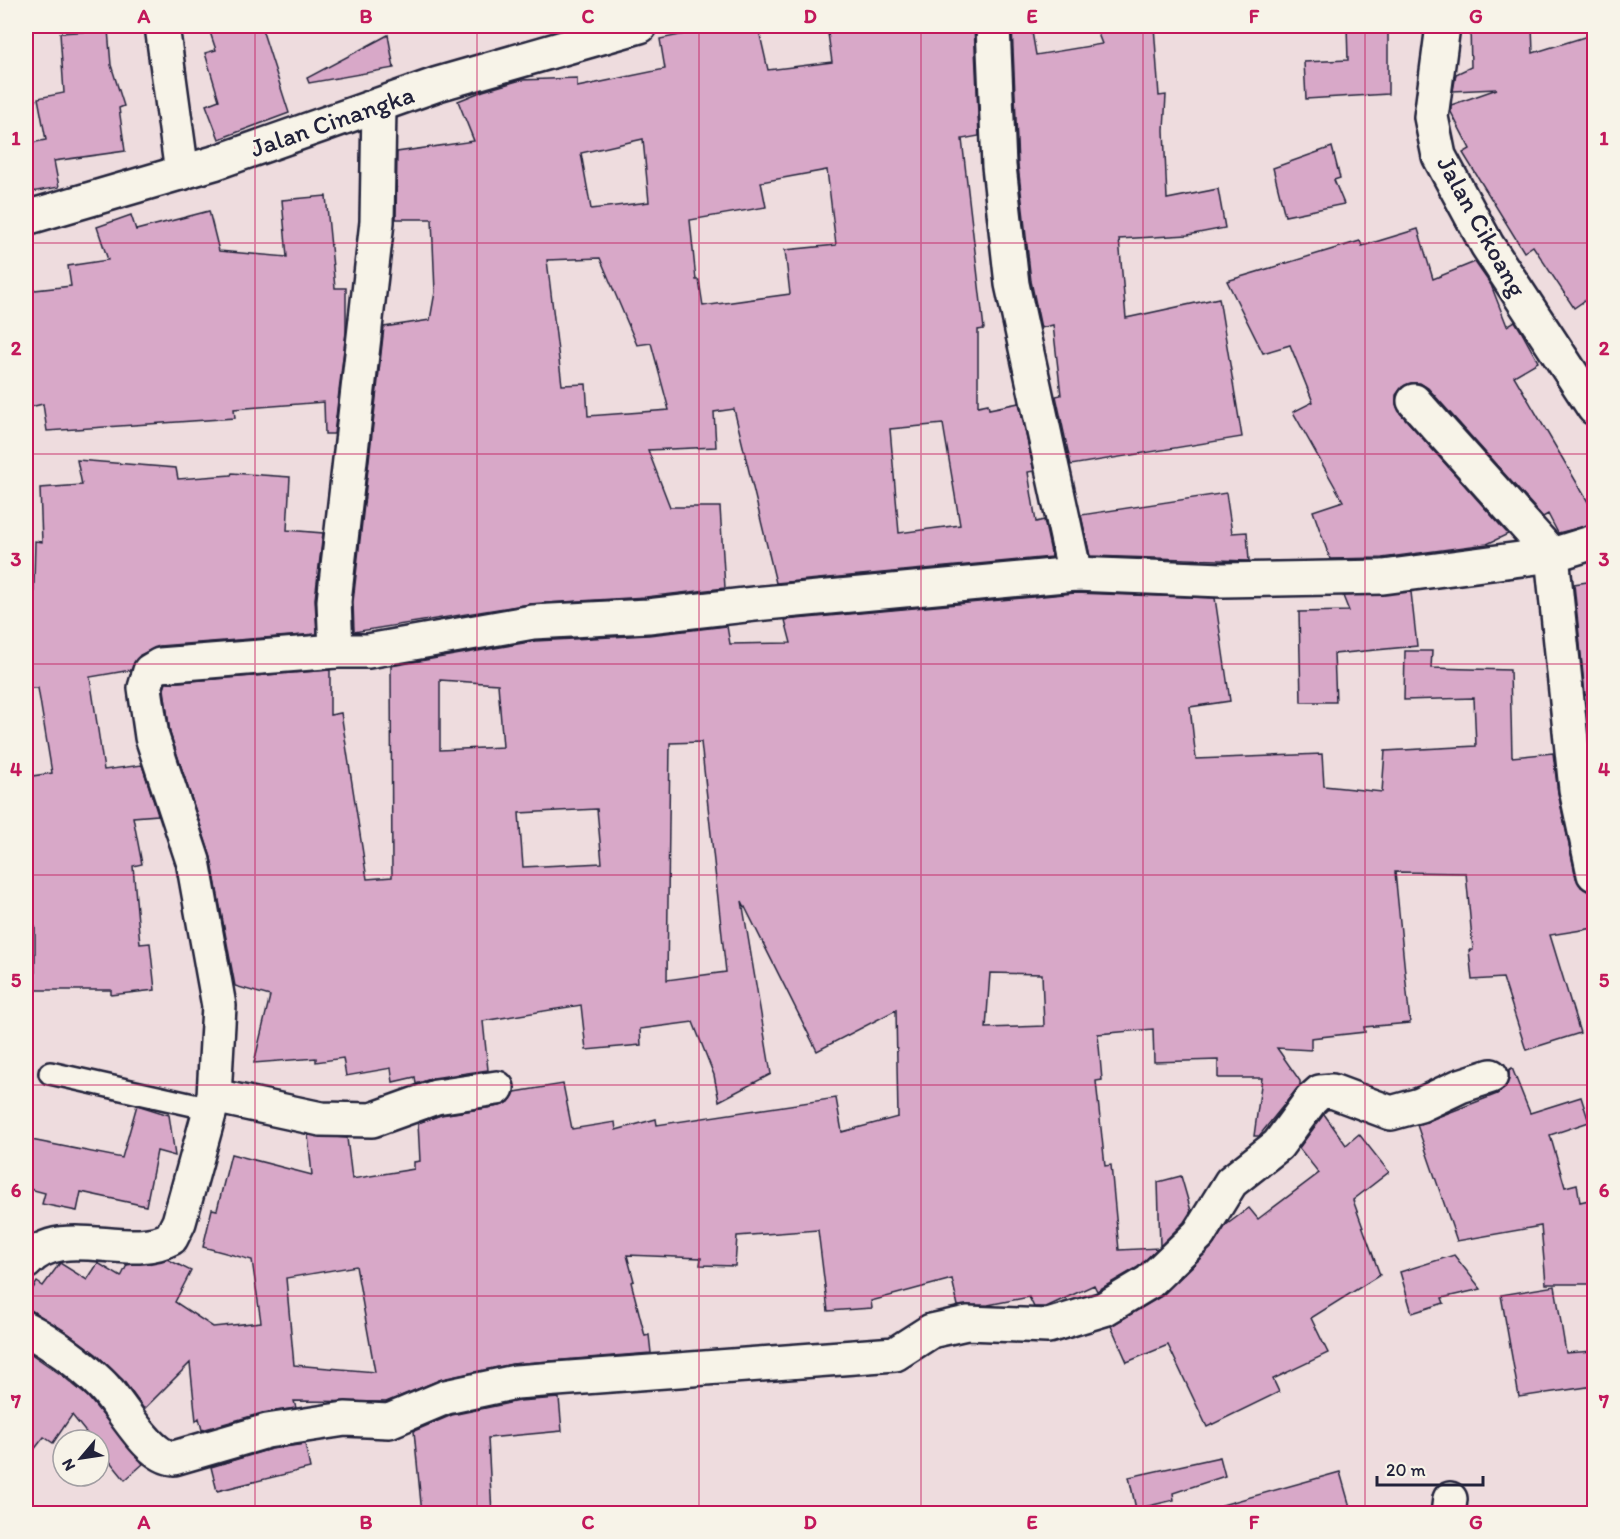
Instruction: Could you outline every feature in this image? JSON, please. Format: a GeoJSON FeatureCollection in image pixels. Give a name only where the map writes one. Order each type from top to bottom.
{"type":"FeatureCollection","features":[{"type":"Feature","properties":{"kind":"street"},"geometry":{"type":"LineString","coordinates":[[162,26],[182,173]]}},
{"type":"Feature","properties":{"kind":"street","name":"Jalan Cinangka"},"geometry":{"type":"LineString","coordinates":[[26,218],[182,173],[438,84],[639,26]]}},
{"type":"Feature","properties":{"kind":"street"},"geometry":{"type":"LineString","coordinates":[[993,26],[999,166],[1012,284],[1075,574]]}},
{"type":"Feature","properties":{"kind":"street","name":"Jalan Cikoang"},"geometry":{"type":"LineString","coordinates":[[1443,26],[1431,117],[1439,156],[1487,245],[1594,408]]}},
{"type":"Feature","properties":{"kind":"street"},"geometry":{"type":"LineString","coordinates":[[336,651],[334,601],[377,222],[379,106]]}},
{"type":"Feature","properties":{"kind":"street"},"geometry":{"type":"LineString","coordinates":[[1414,401],[1552,555],[1576,789],[1594,873]]}},
{"type":"Feature","properties":{"kind":"street"},"geometry":{"type":"LineString","coordinates":[[26,1262],[31,1256],[56,1244],[144,1247],[171,1238],[179,1222],[212,1102],[219,1006],[193,861],[152,737],[145,688],[150,671],[160,665],[336,651],[368,651],[533,622],[648,616],[1075,574],[1222,580],[1383,577],[1552,555],[1594,542]]}},
{"type":"Feature","properties":{"kind":"street"},"geometry":{"type":"LineString","coordinates":[[26,1329],[39,1336],[101,1383],[153,1450],[165,1458],[174,1458],[267,1431],[345,1419],[389,1421],[446,1397],[516,1382],[895,1354],[931,1331],[967,1323],[1048,1326],[1104,1309],[1149,1282],[1199,1234],[1231,1182],[1278,1145],[1311,1100],[1320,1092],[1332,1091],[1390,1113],[1420,1105],[1460,1086],[1491,1076]]}},
{"type":"Feature","properties":{"kind":"street"},"geometry":{"type":"LineString","coordinates":[[212,1102],[321,1119],[372,1120],[436,1097],[497,1088]]}},
{"type":"Feature","properties":{"kind":"lane"},"geometry":{"type":"LineString","coordinates":[[50,1073],[212,1102]]}},
{"type":"Feature","properties":{"kind":"building"},"geometry":{"type":"Polygon","coordinates":[[[208,26],[261,26],[289,113],[219,139],[206,105],[219,100],[205,53],[216,50],[208,26]]]}},
{"type":"Feature","properties":{"kind":"building"},"geometry":{"type":"Polygon","coordinates":[[[724,26],[758,26],[768,70],[832,62],[827,26],[974,26],[979,136],[962,139],[984,329],[978,330],[978,406],[988,404],[989,409],[1019,403],[1034,471],[1028,472],[1036,522],[1044,520],[1052,557],[776,583],[734,409],[714,412],[716,447],[648,450],[670,507],[720,507],[725,588],[646,597],[530,604],[354,632],[353,602],[384,327],[430,320],[435,292],[432,219],[396,219],[397,152],[474,141],[458,101],[483,91],[521,80],[577,78],[577,87],[665,69],[660,39],[724,26]],[[643,139],[581,153],[591,209],[649,202],[643,139]],[[827,170],[761,182],[766,207],[690,220],[696,280],[699,280],[703,306],[790,294],[785,250],[836,245],[827,170]],[[600,258],[547,260],[562,385],[586,384],[588,416],[669,410],[651,343],[637,345],[600,258]],[[943,424],[890,429],[899,533],[960,525],[943,424]]]}},
{"type":"Feature","properties":{"kind":"building"},"geometry":{"type":"Polygon","coordinates":[[[1012,26],[1031,26],[1036,55],[1102,44],[1095,26],[1154,26],[1159,96],[1166,95],[1164,130],[1167,199],[1218,189],[1225,228],[1188,235],[1119,239],[1126,318],[1219,298],[1242,437],[1071,465],[1056,396],[1061,395],[1053,325],[1041,328],[1031,281],[1018,165],[1012,26]]]}},
{"type":"Feature","properties":{"kind":"building"},"geometry":{"type":"Polygon","coordinates":[[[1347,26],[1388,26],[1388,94],[1306,99],[1304,62],[1348,60],[1347,26]]]}},
{"type":"Feature","properties":{"kind":"building"},"geometry":{"type":"Polygon","coordinates":[[[1470,26],[1532,26],[1533,53],[1594,34],[1594,294],[1574,308],[1533,246],[1524,252],[1463,153],[1470,149],[1451,112],[1451,105],[1497,89],[1453,91],[1456,74],[1471,67],[1470,26]]]}},
{"type":"Feature","properties":{"kind":"building"},"geometry":{"type":"Polygon","coordinates":[[[108,30],[111,65],[124,106],[119,108],[125,151],[54,161],[59,187],[26,193],[26,144],[46,140],[38,98],[64,93],[60,33],[108,30]]]}},
{"type":"Feature","properties":{"kind":"building"},"geometry":{"type":"Polygon","coordinates":[[[388,35],[394,68],[309,83],[307,78],[388,35]]]}},
{"type":"Feature","properties":{"kind":"building"},"geometry":{"type":"Polygon","coordinates":[[[1332,147],[1340,178],[1334,180],[1344,204],[1285,216],[1273,168],[1332,147]]]}},
{"type":"Feature","properties":{"kind":"building"},"geometry":{"type":"Polygon","coordinates":[[[326,196],[335,288],[346,288],[346,332],[334,434],[325,434],[324,402],[234,409],[235,418],[47,431],[43,404],[26,408],[26,291],[71,286],[68,266],[108,260],[97,227],[131,215],[136,230],[209,211],[219,251],[287,257],[282,200],[326,196]]]}},
{"type":"Feature","properties":{"kind":"building"},"geometry":{"type":"Polygon","coordinates":[[[1418,229],[1433,279],[1475,262],[1491,285],[1507,326],[1515,321],[1521,331],[1538,362],[1514,376],[1594,512],[1594,524],[1558,533],[1548,514],[1543,517],[1428,388],[1420,383],[1411,383],[1402,387],[1396,395],[1396,404],[1400,413],[1508,534],[1487,544],[1382,558],[1330,559],[1313,511],[1343,501],[1293,412],[1313,402],[1290,345],[1263,353],[1227,281],[1360,241],[1362,246],[1418,229]]]}},
{"type":"Feature","properties":{"kind":"building"},"geometry":{"type":"Polygon","coordinates":[[[77,460],[176,468],[178,479],[231,475],[232,473],[290,477],[287,530],[323,533],[315,599],[317,634],[159,646],[140,655],[131,670],[90,677],[104,770],[142,765],[158,815],[133,817],[142,864],[133,866],[140,944],[150,943],[155,990],[111,995],[111,990],[35,990],[35,926],[26,928],[26,777],[52,773],[38,688],[26,688],[26,626],[33,626],[35,541],[42,542],[40,488],[82,485],[77,460]]]}},
{"type":"Feature","properties":{"kind":"building"},"geometry":{"type":"Polygon","coordinates":[[[1226,493],[1232,533],[1247,532],[1249,561],[1090,556],[1081,515],[1226,493]]]}},
{"type":"Feature","properties":{"kind":"building"},"geometry":{"type":"Polygon","coordinates":[[[1594,581],[1594,695],[1585,695],[1574,584],[1594,581]]]}},
{"type":"Feature","properties":{"kind":"building"},"geometry":{"type":"Polygon","coordinates":[[[1411,592],[1417,646],[1334,654],[1336,702],[1301,702],[1299,612],[1349,611],[1343,596],[1411,592]]]}},
{"type":"Feature","properties":{"kind":"building"},"geometry":{"type":"Polygon","coordinates":[[[1075,593],[1215,598],[1230,701],[1190,707],[1196,759],[1322,754],[1324,786],[1382,792],[1385,751],[1476,746],[1474,698],[1404,700],[1405,651],[1432,651],[1431,668],[1510,670],[1512,757],[1553,753],[1558,793],[1576,878],[1581,887],[1594,892],[1594,928],[1550,935],[1580,1033],[1526,1050],[1503,978],[1472,980],[1469,950],[1473,950],[1466,873],[1395,872],[1410,1023],[1364,1027],[1365,1032],[1311,1038],[1311,1050],[1277,1048],[1300,1081],[1300,1085],[1259,1136],[1254,1136],[1262,1078],[1218,1078],[1218,1060],[1154,1062],[1153,1029],[1098,1034],[1102,1080],[1096,1081],[1105,1166],[1111,1165],[1119,1250],[1158,1248],[1138,1267],[1097,1291],[1094,1285],[1046,1307],[1034,1307],[1029,1297],[988,1305],[958,1306],[952,1279],[871,1301],[872,1308],[828,1311],[818,1230],[737,1236],[735,1266],[700,1265],[701,1258],[627,1255],[634,1281],[631,1282],[645,1336],[649,1335],[651,1353],[512,1364],[442,1379],[386,1402],[294,1401],[296,1408],[262,1413],[202,1430],[199,1418],[196,1421],[190,1363],[144,1409],[123,1380],[96,1354],[65,1331],[26,1307],[26,1299],[37,1282],[43,1286],[60,1263],[87,1280],[98,1263],[121,1277],[127,1265],[167,1259],[191,1271],[175,1302],[213,1327],[261,1322],[252,1260],[203,1247],[212,1209],[217,1210],[231,1154],[312,1175],[308,1135],[347,1138],[352,1179],[414,1169],[414,1162],[420,1161],[418,1123],[441,1115],[500,1106],[509,1102],[515,1092],[563,1084],[572,1129],[615,1122],[616,1130],[656,1119],[657,1125],[836,1098],[842,1132],[898,1117],[896,1010],[817,1051],[742,901],[771,1074],[719,1101],[714,1075],[693,1022],[640,1029],[641,1045],[586,1050],[581,1005],[483,1021],[488,1070],[433,1078],[416,1084],[415,1077],[393,1082],[391,1068],[346,1076],[343,1058],[316,1062],[316,1058],[254,1063],[270,996],[235,986],[211,858],[170,733],[164,689],[166,683],[330,670],[330,715],[341,713],[367,879],[392,877],[391,666],[535,641],[649,635],[727,626],[730,644],[791,643],[785,620],[1075,593]],[[440,680],[440,750],[503,747],[498,684],[440,680]],[[701,742],[670,743],[667,980],[726,972],[701,742]],[[597,809],[519,813],[523,867],[602,863],[597,809]],[[990,973],[986,1028],[1044,1026],[1042,974],[990,973]],[[356,1266],[286,1278],[294,1365],[375,1372],[356,1266]]]}},
{"type":"Feature","properties":{"kind":"building"},"geometry":{"type":"Polygon","coordinates":[[[1512,1068],[1530,1113],[1581,1097],[1589,1122],[1550,1135],[1565,1187],[1577,1184],[1580,1202],[1589,1200],[1590,1284],[1546,1284],[1541,1226],[1457,1241],[1417,1125],[1497,1094],[1505,1088],[1509,1079],[1509,1070],[1512,1068]]]}},
{"type":"Feature","properties":{"kind":"building"},"geometry":{"type":"Polygon","coordinates":[[[137,1105],[169,1115],[175,1156],[157,1151],[146,1206],[81,1192],[77,1211],[42,1204],[45,1193],[26,1188],[26,1139],[122,1158],[137,1105]]]}},
{"type":"Feature","properties":{"kind":"building"},"geometry":{"type":"Polygon","coordinates":[[[1324,1114],[1346,1145],[1359,1134],[1389,1172],[1353,1200],[1380,1275],[1311,1318],[1328,1353],[1273,1379],[1279,1392],[1207,1427],[1168,1345],[1127,1362],[1111,1326],[1162,1296],[1212,1247],[1226,1225],[1249,1208],[1258,1219],[1319,1173],[1299,1148],[1324,1114]]]}},
{"type":"Feature","properties":{"kind":"building"},"geometry":{"type":"Polygon","coordinates":[[[1181,1176],[1191,1211],[1184,1222],[1160,1246],[1158,1182],[1181,1176]]]}},
{"type":"Feature","properties":{"kind":"building"},"geometry":{"type":"Polygon","coordinates":[[[1454,1255],[1481,1289],[1442,1298],[1444,1303],[1412,1313],[1400,1272],[1454,1255]]]}},
{"type":"Feature","properties":{"kind":"building"},"geometry":{"type":"Polygon","coordinates":[[[1555,1286],[1566,1353],[1594,1351],[1594,1386],[1519,1397],[1501,1295],[1555,1286]]]}},
{"type":"Feature","properties":{"kind":"building"},"geometry":{"type":"Polygon","coordinates":[[[27,1351],[88,1397],[143,1464],[125,1480],[111,1463],[111,1428],[82,1428],[72,1415],[63,1428],[51,1428],[51,1442],[44,1437],[26,1460],[27,1351]]]}},
{"type":"Feature","properties":{"kind":"building"},"geometry":{"type":"Polygon","coordinates":[[[559,1398],[562,1431],[488,1438],[492,1514],[422,1514],[414,1431],[452,1415],[519,1401],[559,1398]]]}},
{"type":"Feature","properties":{"kind":"building"},"geometry":{"type":"Polygon","coordinates":[[[305,1444],[310,1468],[217,1491],[211,1467],[271,1449],[305,1444]]]}},
{"type":"Feature","properties":{"kind":"building"},"geometry":{"type":"Polygon","coordinates":[[[1220,1457],[1225,1476],[1173,1493],[1174,1500],[1136,1509],[1129,1477],[1220,1457]]]}},
{"type":"Feature","properties":{"kind":"building"},"geometry":{"type":"Polygon","coordinates":[[[1340,1472],[1352,1514],[1224,1514],[1222,1505],[1340,1472]]]}}]}
